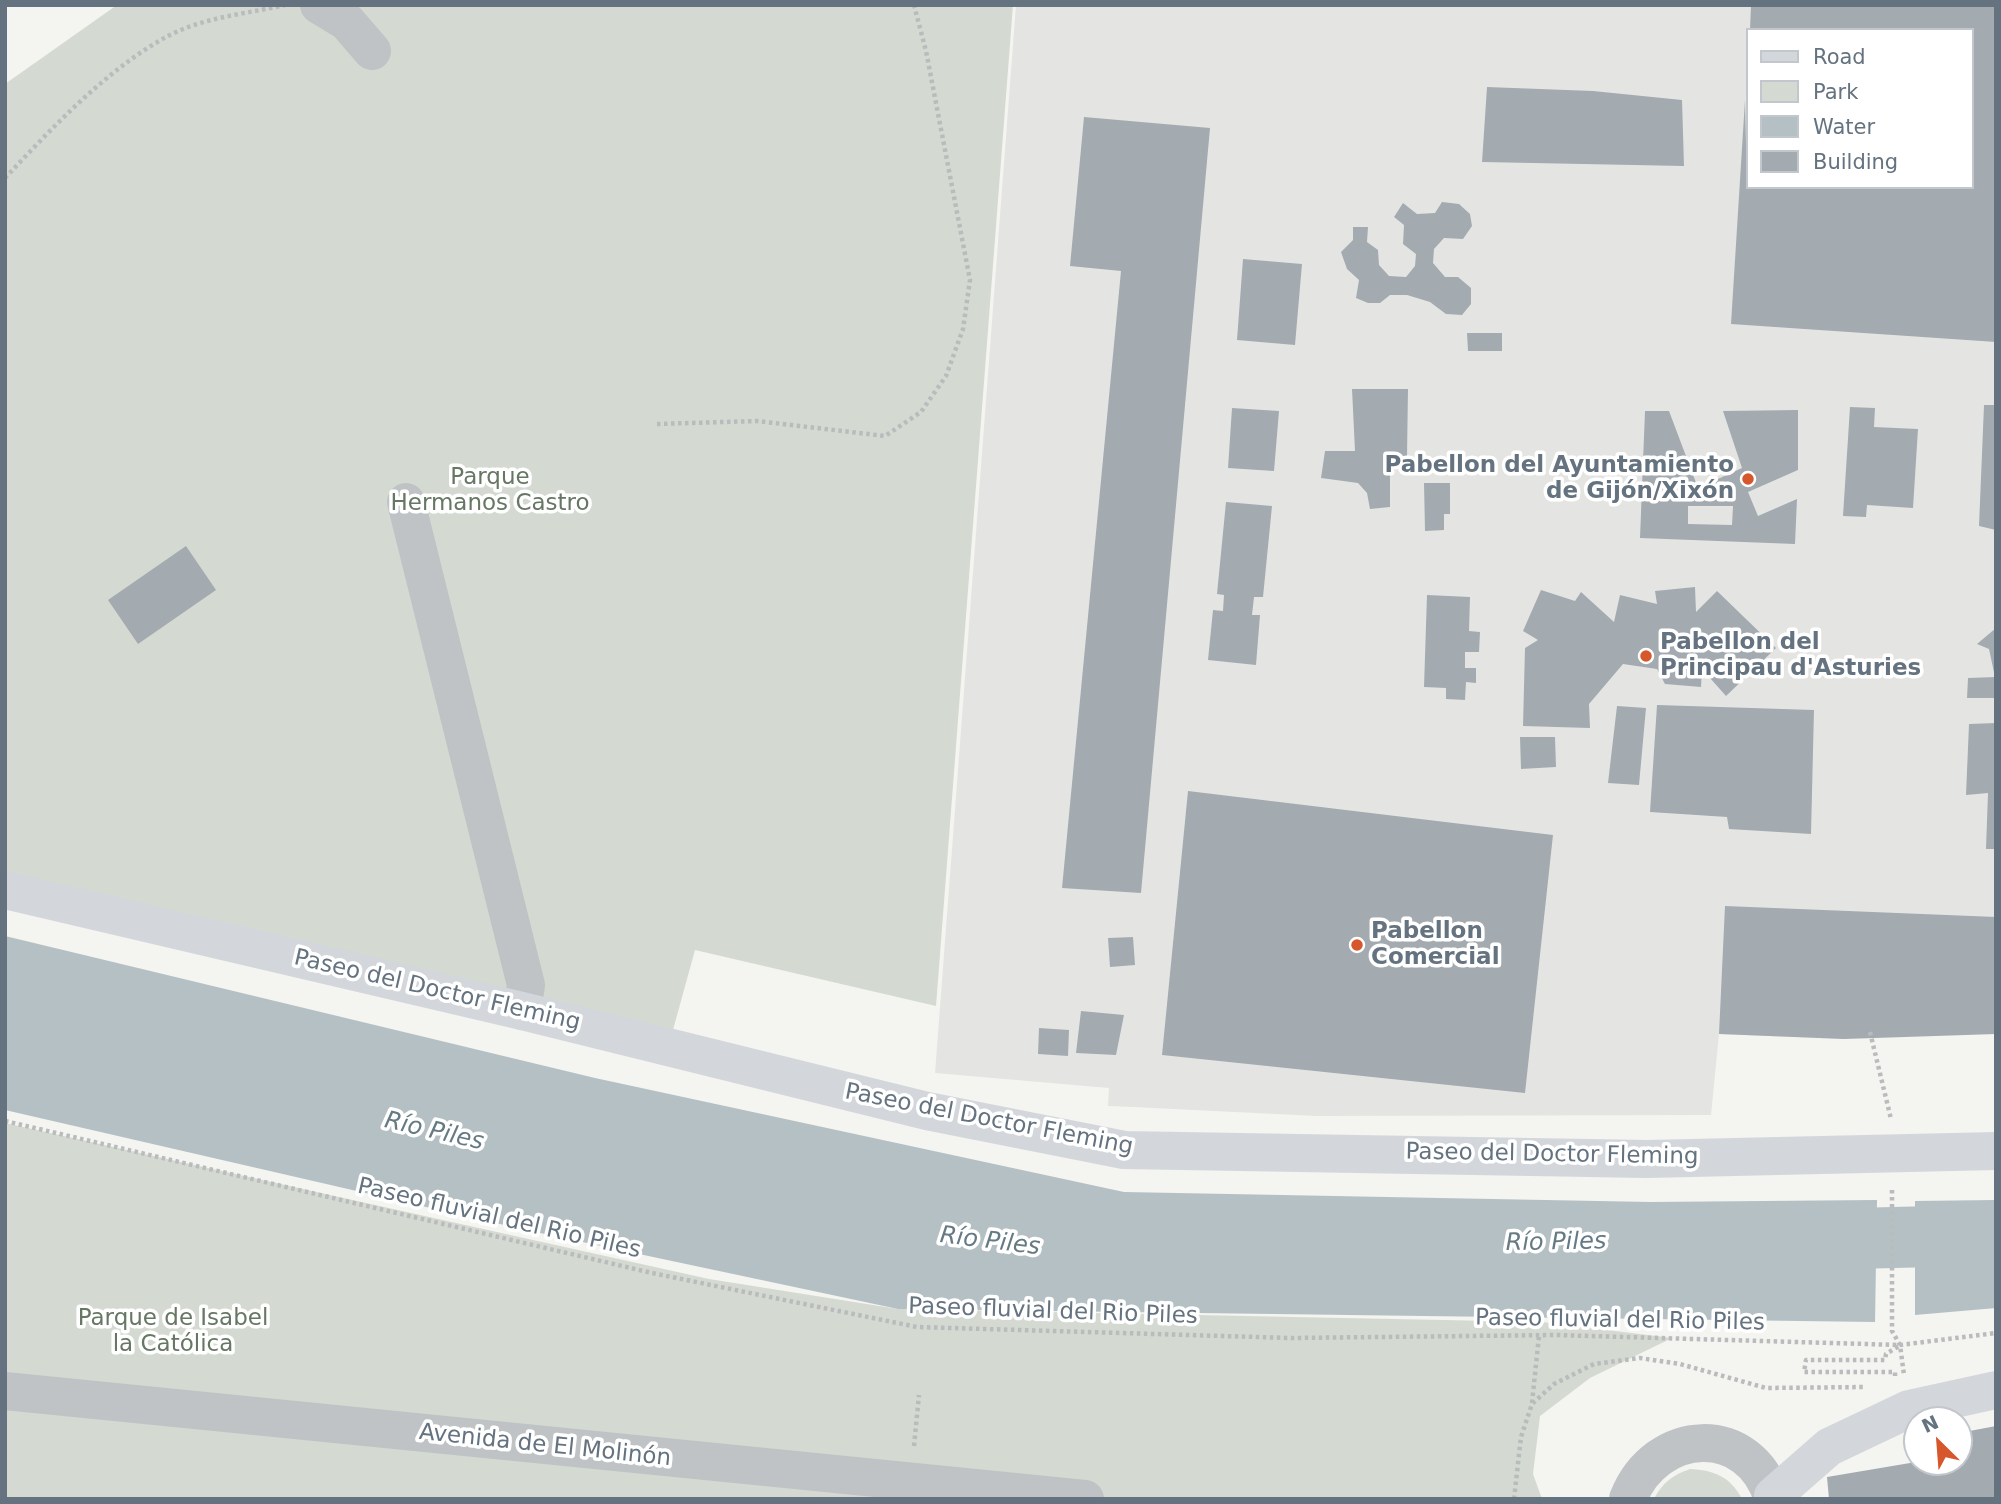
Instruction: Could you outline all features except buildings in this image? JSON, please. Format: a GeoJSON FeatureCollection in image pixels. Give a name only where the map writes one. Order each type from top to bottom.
{"type":"FeatureCollection","features":[{"type":"Feature","properties":{"kind":"main road","name":"Paseo del Doctor Fleming"},"geometry":{"type":"LineString","coordinates":[[5,890],[522,1011],[928,1111],[1124,1150],[1647,1159],[1893,1171],[1996,1151]]}},
{"type":"Feature","properties":{"kind":"main road"},"geometry":{"type":"LineString","coordinates":[[1773,1497],[1829,1447],[1909,1409],[1996,1390]]}},
{"type":"Feature","properties":{"kind":"street"},"geometry":{"type":"LineString","coordinates":[[319,5],[347,23],[372,51]]}},
{"type":"Feature","properties":{"kind":"street"},"geometry":{"type":"LineString","coordinates":[[406,502],[526,985],[522,1011]]}},
{"type":"Feature","properties":{"kind":"street","name":"Avenida de El Molinón"},"geometry":{"type":"LineString","coordinates":[[5,1391],[756,1483],[911,1482],[1086,1499]]}},
{"type":"Feature","properties":{"kind":"street"},"geometry":{"type":"LineString","coordinates":[[1628,1499],[1646,1466],[1679,1446],[1698,1443],[1718,1445],[1736,1452],[1758,1471],[1773,1497]]}},
{"type":"Feature","properties":{"kind":"path"},"geometry":{"type":"LineString","coordinates":[[5,178],[48,132],[124,65],[168,36],[228,15],[285,5]]}},
{"type":"Feature","properties":{"kind":"path"},"geometry":{"type":"LineString","coordinates":[[657,424],[757,421],[885,436],[920,412],[946,376],[963,329],[970,280],[926,51],[914,5]]}},
{"type":"Feature","properties":{"kind":"path"},"geometry":{"type":"LineString","coordinates":[[1870,1032],[1892,1122],[1892,1331],[1900,1345],[1906,1386]]}},
{"type":"Feature","properties":{"kind":"path","name":"Paseo fluvial del Rio Piles"},"geometry":{"type":"LineString","coordinates":[[5,1121],[652,1273],[917,1327],[1292,1338],[1539,1335],[1900,1345],[1996,1333]]}},
{"type":"Feature","properties":{"kind":"path"},"geometry":{"type":"LineString","coordinates":[[1514,1499],[1521,1437],[1532,1404],[1539,1335]]}},
{"type":"Feature","properties":{"kind":"path"},"geometry":{"type":"LineString","coordinates":[[1895,1387],[1895,1372],[1804,1372],[1806,1360],[1885,1360],[1886,1354],[1900,1345]]}},
{"type":"Feature","properties":{"kind":"path"},"geometry":{"type":"LineString","coordinates":[[1532,1404],[1554,1384],[1594,1364],[1640,1358],[1680,1364],[1766,1388],[1869,1387]]}},
{"type":"Feature","properties":{"kind":"path"},"geometry":{"type":"LineString","coordinates":[[911,1482],[919,1395]]}},
{"type":"Feature","properties":{"kind":"shaded area"},"geometry":{"type":"Polygon","coordinates":[[[1016,5],[1996,5],[1996,1033],[1870,1032],[1844,1039],[1719,1034],[1711,1115],[1316,1116],[1108,1106],[1109,1088],[935,1073],[1016,5]]]}},
{"type":"Feature","properties":{"kind":"green space","name":"Parque Hermanos Castro"},"geometry":{"type":"Polygon","coordinates":[[[117,5],[1013,5],[936,1006],[695,950],[668,1048],[5,890],[5,84],[117,5]]]}},
{"type":"Feature","properties":{"kind":"green space","name":"Parque de Isabel la Católica"},"geometry":{"type":"Polygon","coordinates":[[[5,1123],[709,1279],[898,1309],[1542,1322],[1672,1338],[1590,1378],[1540,1416],[1533,1474],[1542,1499],[5,1499],[5,1123]]]}},
{"type":"Feature","properties":{"kind":"green space"},"geometry":{"type":"Polygon","coordinates":[[[1690,1469],[1721,1476],[1733,1485],[1742,1499],[1654,1499],[1669,1480],[1690,1469]]]}},
{"type":"Feature","properties":{"kind":"water"},"geometry":{"type":"Polygon","coordinates":[[[5,936],[595,1078],[1124,1192],[1650,1202],[1877,1200],[1875,1322],[898,1309],[526,1230],[5,1110],[5,936]]]}},
{"type":"Feature","properties":{"kind":"water"},"geometry":{"type":"Polygon","coordinates":[[[1996,1200],[1996,1308],[1915,1315],[1915,1201],[1996,1200]]]}},
{"type":"Feature","properties":{"kind":"waterway","name":"Río Piles"},"geometry":{"type":"LineString","coordinates":[[1791,1240],[1996,1235]]}},
{"type":"Feature","properties":{"kind":"place","name":"Pabellon del Ayuntamiento de Gijón/Xixón"},"geometry":{"type":"Point","coordinates":[1748,479]}},
{"type":"Feature","properties":{"kind":"place","name":"Pabellon del Principau d'Asturies"},"geometry":{"type":"Point","coordinates":[1646,656]}},
{"type":"Feature","properties":{"kind":"place","name":"Pabellon Comercial"},"geometry":{"type":"Point","coordinates":[1357,945]}}]}
